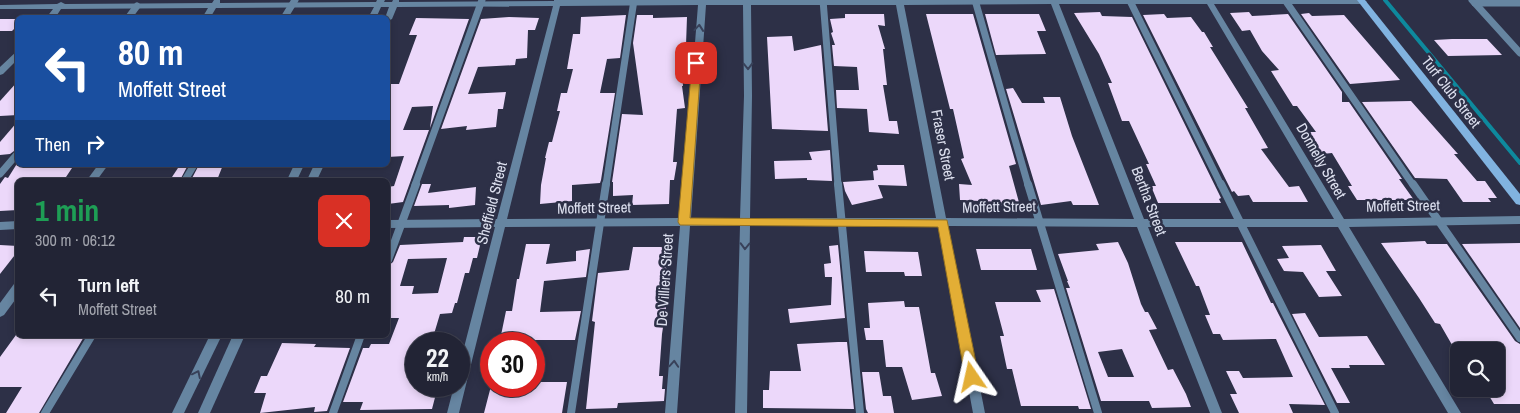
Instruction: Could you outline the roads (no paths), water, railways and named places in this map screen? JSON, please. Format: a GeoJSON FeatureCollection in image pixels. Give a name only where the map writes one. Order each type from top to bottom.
{"type":"FeatureCollection","features":[{"type":"Feature","properties":{"kind":"main road","name":"Turf Club Street"},"geometry":{"type":"LineString","coordinates":[[1362,1],[1520,201]]}},
{"type":"Feature","properties":{"kind":"street"},"geometry":{"type":"LineString","coordinates":[[0,6],[63,3],[137,6],[217,2],[1053,1],[1131,3],[1362,1]]}},
{"type":"Feature","properties":{"kind":"street","name":"Bertha Street"},"geometry":{"type":"LineString","coordinates":[[1053,1],[1216,413]]}},
{"type":"Feature","properties":{"kind":"street","name":"Donnelly Street"},"geometry":{"type":"LineString","coordinates":[[1209,1],[1455,413]]}},
{"type":"Feature","properties":{"kind":"street"},"geometry":{"type":"LineString","coordinates":[[208,15],[217,2]]}},
{"type":"Feature","properties":{"kind":"street"},"geometry":{"type":"LineString","coordinates":[[389,15],[395,2]]}},
{"type":"Feature","properties":{"kind":"street","name":"Sheffield Street"},"geometry":{"type":"LineString","coordinates":[[453,413],[558,2]]}},
{"type":"Feature","properties":{"kind":"street","name":"De Villiers Street"},"geometry":{"type":"LineString","coordinates":[[671,413],[701,2]]}},
{"type":"Feature","properties":{"kind":"street"},"geometry":{"type":"LineString","coordinates":[[741,413],[748,96],[747,2]]}},
{"type":"Feature","properties":{"kind":"street","name":"Fraser Street"},"geometry":{"type":"LineString","coordinates":[[900,2],[979,413]]}},
{"type":"Feature","properties":{"kind":"street"},"geometry":{"type":"LineString","coordinates":[[53,15],[63,3]]}},
{"type":"Feature","properties":{"kind":"street"},"geometry":{"type":"LineString","coordinates":[[374,15],[380,3]]}},
{"type":"Feature","properties":{"kind":"street"},"geometry":{"type":"LineString","coordinates":[[0,72],[15,56]]}},
{"type":"Feature","properties":{"kind":"street"},"geometry":{"type":"LineString","coordinates":[[93,178],[102,167]]}},
{"type":"Feature","properties":{"kind":"street","name":"Moffett Street"},"geometry":{"type":"LineString","coordinates":[[390,224],[684,222],[1340,223],[1520,220]]}},
{"type":"Feature","properties":{"kind":"street"},"geometry":{"type":"LineString","coordinates":[[0,226],[15,226]]}},
{"type":"Feature","properties":{"kind":"street"},"geometry":{"type":"LineString","coordinates":[[0,312],[15,291]]}},
{"type":"Feature","properties":{"kind":"street"},"geometry":{"type":"LineString","coordinates":[[178,413],[215,338]]}},
{"type":"Feature","properties":{"kind":"street"},"geometry":{"type":"LineString","coordinates":[[204,413],[238,338]]}},
{"type":"Feature","properties":{"kind":"lane"},"geometry":{"type":"LineString","coordinates":[[976,1],[1039,222],[1098,413]]}},
{"type":"Feature","properties":{"kind":"lane"},"geometry":{"type":"LineString","coordinates":[[1285,1],[1520,338]]}},
{"type":"Feature","properties":{"kind":"lane"},"geometry":{"type":"LineString","coordinates":[[286,15],[293,2]]}},
{"type":"Feature","properties":{"kind":"lane"},"geometry":{"type":"LineString","coordinates":[[390,254],[481,2]]}},
{"type":"Feature","properties":{"kind":"lane"},"geometry":{"type":"LineString","coordinates":[[571,413],[634,2]]}},
{"type":"Feature","properties":{"kind":"lane"},"geometry":{"type":"LineString","coordinates":[[823,2],[841,222],[860,413]]}},
{"type":"Feature","properties":{"kind":"lane"},"geometry":{"type":"LineString","coordinates":[[1474,2],[1520,2]]}},
{"type":"Feature","properties":{"kind":"lane"},"geometry":{"type":"LineString","coordinates":[[1474,2],[1520,53]]}},
{"type":"Feature","properties":{"kind":"lane"},"geometry":{"type":"LineString","coordinates":[[1131,3],[1335,413]]}},
{"type":"Feature","properties":{"kind":"lane"},"geometry":{"type":"LineString","coordinates":[[130,15],[137,6]]}},
{"type":"Feature","properties":{"kind":"lane"},"geometry":{"type":"LineString","coordinates":[[0,174],[15,156]]}},
{"type":"Feature","properties":{"kind":"lane"},"geometry":{"type":"LineString","coordinates":[[186,178],[193,167]]}},
{"type":"Feature","properties":{"kind":"lane"},"geometry":{"type":"LineString","coordinates":[[45,413],[90,338]]}},
{"type":"Feature","properties":{"kind":"lane"},"geometry":{"type":"LineString","coordinates":[[333,413],[360,338]]}},
{"type":"Feature","properties":{"kind":"waterway"},"geometry":{"type":"LineString","coordinates":[[1385,0],[1520,163]]}}]}
